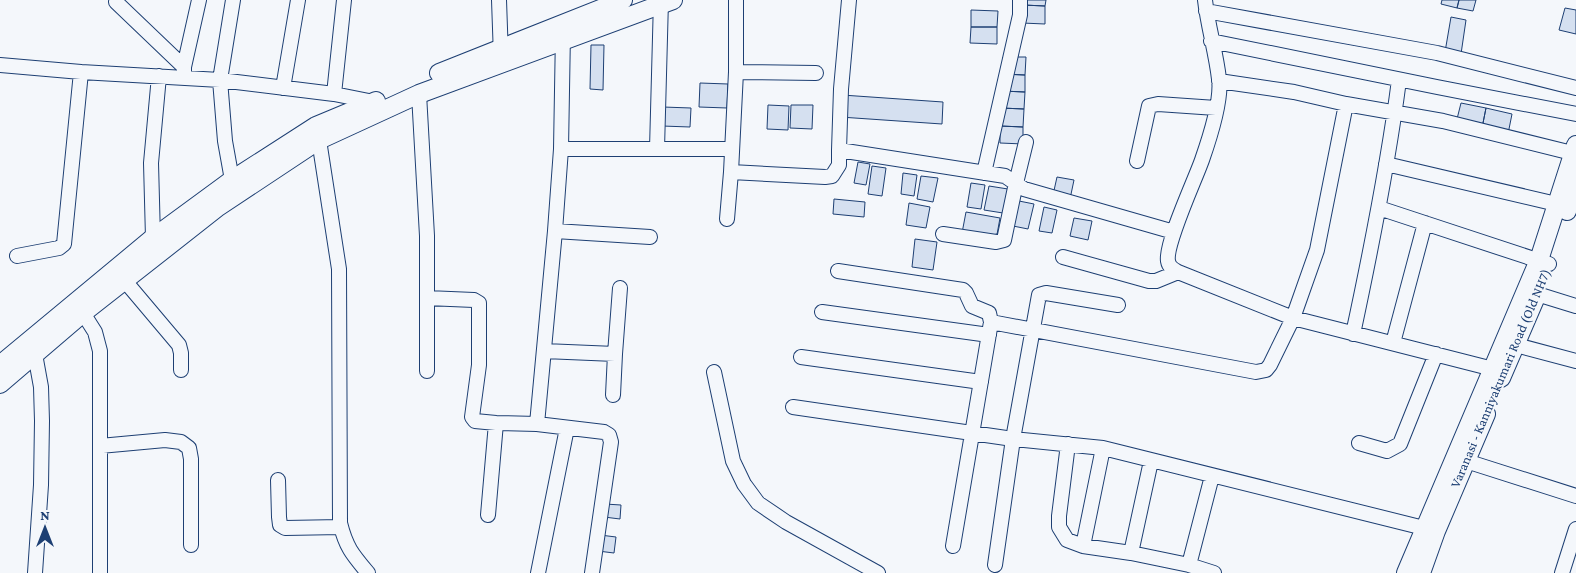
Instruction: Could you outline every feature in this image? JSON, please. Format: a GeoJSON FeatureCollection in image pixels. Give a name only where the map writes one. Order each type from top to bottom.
{"type":"FeatureCollection","features":[{"type":"Feature","properties":{"kind":"main road"},"geometry":{"type":"LineString","coordinates":[[563,32],[623,0]]}},
{"type":"Feature","properties":{"kind":"main road"},"geometry":{"type":"LineString","coordinates":[[0,365],[153,238],[232,180],[316,126],[419,94],[501,56],[563,32],[665,1]]}},
{"type":"Feature","properties":{"kind":"main road"},"geometry":{"type":"LineString","coordinates":[[0,384],[83,314],[218,207],[319,140],[418,82],[501,56]]}},
{"type":"Feature","properties":{"kind":"main road"},"geometry":{"type":"LineString","coordinates":[[1406,573],[1424,528],[1498,370],[1544,262],[1575,150]]}},
{"type":"Feature","properties":{"kind":"main road","name":"Varanasi - Kanniyakumari Road (Old NH7)"},"geometry":{"type":"LineString","coordinates":[[1421,573],[1436,531],[1466,461],[1498,370],[1516,345],[1537,294],[1544,262],[1576,183]]}},
{"type":"Feature","properties":{"kind":"street"},"geometry":{"type":"LineString","coordinates":[[184,72],[199,0]]}},
{"type":"Feature","properties":{"kind":"street"},"geometry":{"type":"LineString","coordinates":[[232,180],[224,132],[220,80],[233,0]]}},
{"type":"Feature","properties":{"kind":"street"},"geometry":{"type":"LineString","coordinates":[[283,88],[298,0]]}},
{"type":"Feature","properties":{"kind":"street"},"geometry":{"type":"LineString","coordinates":[[334,94],[344,0]]}},
{"type":"Feature","properties":{"kind":"street"},"geometry":{"type":"LineString","coordinates":[[499,0],[501,56]]}},
{"type":"Feature","properties":{"kind":"street"},"geometry":{"type":"LineString","coordinates":[[726,219],[731,172],[736,72],[736,0]]}},
{"type":"Feature","properties":{"kind":"street"},"geometry":{"type":"LineString","coordinates":[[731,172],[832,176],[839,165],[841,89],[849,0]]}},
{"type":"Feature","properties":{"kind":"street"},"geometry":{"type":"LineString","coordinates":[[984,173],[1020,15],[1020,0]]}},
{"type":"Feature","properties":{"kind":"street"},"geometry":{"type":"LineString","coordinates":[[657,149],[665,1]]}},
{"type":"Feature","properties":{"kind":"street"},"geometry":{"type":"LineString","coordinates":[[116,2],[184,72]]}},
{"type":"Feature","properties":{"kind":"street"},"geometry":{"type":"LineString","coordinates":[[1498,370],[1293,318],[1171,268],[1168,261],[1174,232],[1211,132],[1216,108],[1219,81],[1206,6],[1437,54],[1576,88]]}},
{"type":"Feature","properties":{"kind":"street"},"geometry":{"type":"LineString","coordinates":[[537,424],[556,231],[561,149],[563,32]]}},
{"type":"Feature","properties":{"kind":"street"},"geometry":{"type":"LineString","coordinates":[[1211,41],[1576,114]]}},
{"type":"Feature","properties":{"kind":"street"},"geometry":{"type":"LineString","coordinates":[[0,65],[159,76],[184,72],[220,80],[334,94],[379,106]]}},
{"type":"Feature","properties":{"kind":"street"},"geometry":{"type":"LineString","coordinates":[[16,256],[58,248],[64,244],[81,72]]}},
{"type":"Feature","properties":{"kind":"street"},"geometry":{"type":"LineString","coordinates":[[736,72],[816,73]]}},
{"type":"Feature","properties":{"kind":"street"},"geometry":{"type":"LineString","coordinates":[[153,238],[151,163],[159,76]]}},
{"type":"Feature","properties":{"kind":"street"},"geometry":{"type":"LineString","coordinates":[[1353,334],[1379,208],[1400,80]]}},
{"type":"Feature","properties":{"kind":"street"},"geometry":{"type":"LineString","coordinates":[[1219,81],[1294,92],[1346,104],[1443,121],[1575,150]]}},
{"type":"Feature","properties":{"kind":"street"},"geometry":{"type":"LineString","coordinates":[[419,94],[427,236],[427,371]]}},
{"type":"Feature","properties":{"kind":"street"},"geometry":{"type":"LineString","coordinates":[[1137,161],[1149,106],[1158,104],[1216,108]]}},
{"type":"Feature","properties":{"kind":"street"},"geometry":{"type":"LineString","coordinates":[[822,312],[990,329],[1032,330],[1206,364],[1262,372],[1270,365],[1293,318],[1317,250],[1346,104]]}},
{"type":"Feature","properties":{"kind":"street"},"geometry":{"type":"LineString","coordinates":[[319,140],[338,269],[341,527],[344,542],[368,573]]}},
{"type":"Feature","properties":{"kind":"street"},"geometry":{"type":"LineString","coordinates":[[943,234],[996,242],[1004,240],[1026,142]]}},
{"type":"Feature","properties":{"kind":"street"},"geometry":{"type":"LineString","coordinates":[[561,149],[731,149]]}},
{"type":"Feature","properties":{"kind":"street"},"geometry":{"type":"LineString","coordinates":[[839,150],[1005,176],[1019,187],[1030,191],[1174,232]]}},
{"type":"Feature","properties":{"kind":"street"},"geometry":{"type":"LineString","coordinates":[[1386,164],[1548,202]]}},
{"type":"Feature","properties":{"kind":"street"},"geometry":{"type":"LineString","coordinates":[[1379,208],[1544,262]]}},
{"type":"Feature","properties":{"kind":"street"},"geometry":{"type":"LineString","coordinates":[[1393,343],[1425,223]]}},
{"type":"Feature","properties":{"kind":"street"},"geometry":{"type":"LineString","coordinates":[[556,231],[650,237]]}},
{"type":"Feature","properties":{"kind":"street"},"geometry":{"type":"LineString","coordinates":[[1063,257],[1148,281],[1156,281],[1178,272]]}},
{"type":"Feature","properties":{"kind":"street"},"geometry":{"type":"LineString","coordinates":[[838,271],[963,290],[972,306],[989,313],[990,329],[953,546]]}},
{"type":"Feature","properties":{"kind":"street"},"geometry":{"type":"LineString","coordinates":[[125,281],[179,345],[181,370]]}},
{"type":"Feature","properties":{"kind":"street"},"geometry":{"type":"LineString","coordinates":[[613,395],[620,288]]}},
{"type":"Feature","properties":{"kind":"street"},"geometry":{"type":"LineString","coordinates":[[995,565],[1013,439],[1037,299],[1042,293],[1079,297],[1118,305]]}},
{"type":"Feature","properties":{"kind":"street"},"geometry":{"type":"LineString","coordinates":[[1537,294],[1576,306]]}},
{"type":"Feature","properties":{"kind":"street"},"geometry":{"type":"LineString","coordinates":[[427,298],[474,300],[479,303],[479,365],[472,417],[475,421],[537,424],[604,432],[609,435],[611,442],[592,573]]}},
{"type":"Feature","properties":{"kind":"street"},"geometry":{"type":"LineString","coordinates":[[83,314],[95,332],[100,350],[100,573]]}},
{"type":"Feature","properties":{"kind":"street"},"geometry":{"type":"LineString","coordinates":[[1516,345],[1576,361]]}},
{"type":"Feature","properties":{"kind":"street"},"geometry":{"type":"LineString","coordinates":[[544,351],[615,354]]}},
{"type":"Feature","properties":{"kind":"street"},"geometry":{"type":"LineString","coordinates":[[35,354],[41,386],[42,421],[41,485],[35,573]]}},
{"type":"Feature","properties":{"kind":"street"},"geometry":{"type":"LineString","coordinates":[[1359,443],[1386,451],[1400,444],[1436,354]]}},
{"type":"Feature","properties":{"kind":"street"},"geometry":{"type":"LineString","coordinates":[[801,357],[981,382]]}},
{"type":"Feature","properties":{"kind":"street"},"geometry":{"type":"LineString","coordinates":[[714,372],[733,461],[744,484],[758,503],[786,522],[878,573]]}},
{"type":"Feature","properties":{"kind":"street"},"geometry":{"type":"LineString","coordinates":[[793,407],[1013,439],[1103,448],[1424,528]]}},
{"type":"Feature","properties":{"kind":"street"},"geometry":{"type":"LineString","coordinates":[[488,515],[496,423]]}},
{"type":"Feature","properties":{"kind":"street"},"geometry":{"type":"LineString","coordinates":[[538,573],[566,428]]}},
{"type":"Feature","properties":{"kind":"street"},"geometry":{"type":"LineString","coordinates":[[100,446],[166,440],[181,442],[189,448],[191,459],[191,545]]}},
{"type":"Feature","properties":{"kind":"street"},"geometry":{"type":"LineString","coordinates":[[1068,444],[1059,527],[1067,540],[1083,546],[1131,553],[1189,565],[1214,573]]}},
{"type":"Feature","properties":{"kind":"street"},"geometry":{"type":"LineString","coordinates":[[1083,546],[1103,448]]}},
{"type":"Feature","properties":{"kind":"street"},"geometry":{"type":"LineString","coordinates":[[1131,553],[1151,461]]}},
{"type":"Feature","properties":{"kind":"street"},"geometry":{"type":"LineString","coordinates":[[1466,461],[1576,496]]}},
{"type":"Feature","properties":{"kind":"street"},"geometry":{"type":"LineString","coordinates":[[1189,565],[1212,476]]}},
{"type":"Feature","properties":{"kind":"street"},"geometry":{"type":"LineString","coordinates":[[278,480],[280,525],[285,528],[341,527]]}},
{"type":"Feature","properties":{"kind":"street"},"geometry":{"type":"LineString","coordinates":[[1562,573],[1576,529]]}},
{"type":"Feature","properties":{"kind":"building"},"geometry":{"type":"Polygon","coordinates":[[[1023,0],[1046,0],[1045,6],[1023,5],[1023,0]]]}},
{"type":"Feature","properties":{"kind":"building"},"geometry":{"type":"Polygon","coordinates":[[[1442,0],[1459,0],[1457,8],[1441,4],[1442,0]]]}},
{"type":"Feature","properties":{"kind":"building"},"geometry":{"type":"Polygon","coordinates":[[[1459,0],[1476,0],[1473,11],[1457,8],[1459,0]]]}},
{"type":"Feature","properties":{"kind":"building"},"geometry":{"type":"Polygon","coordinates":[[[1023,5],[1045,6],[1045,24],[1022,23],[1023,5]]]}},
{"type":"Feature","properties":{"kind":"building"},"geometry":{"type":"Polygon","coordinates":[[[1565,8],[1576,10],[1576,34],[1559,30],[1565,8]]]}},
{"type":"Feature","properties":{"kind":"building"},"geometry":{"type":"Polygon","coordinates":[[[971,10],[998,11],[997,27],[971,27],[971,10]]]}},
{"type":"Feature","properties":{"kind":"building"},"geometry":{"type":"Polygon","coordinates":[[[1451,17],[1466,20],[1461,54],[1445,52],[1451,17]]]}},
{"type":"Feature","properties":{"kind":"building"},"geometry":{"type":"Polygon","coordinates":[[[971,27],[997,27],[997,44],[970,43],[971,27]]]}},
{"type":"Feature","properties":{"kind":"building"},"geometry":{"type":"Polygon","coordinates":[[[591,45],[604,45],[603,90],[590,89],[591,45]]]}},
{"type":"Feature","properties":{"kind":"building"},"geometry":{"type":"Polygon","coordinates":[[[1003,57],[1026,57],[1025,75],[1002,74],[1003,57]]]}},
{"type":"Feature","properties":{"kind":"building"},"geometry":{"type":"Polygon","coordinates":[[[1002,74],[1025,75],[1025,92],[1002,91],[1002,74]]]}},
{"type":"Feature","properties":{"kind":"building"},"geometry":{"type":"Polygon","coordinates":[[[700,83],[728,84],[727,108],[699,107],[700,83]]]}},
{"type":"Feature","properties":{"kind":"building"},"geometry":{"type":"Polygon","coordinates":[[[1002,91],[1025,92],[1024,109],[1001,108],[1002,91]]]}},
{"type":"Feature","properties":{"kind":"building"},"geometry":{"type":"Polygon","coordinates":[[[842,95],[943,102],[942,124],[840,117],[842,95]]]}},
{"type":"Feature","properties":{"kind":"building"},"geometry":{"type":"Polygon","coordinates":[[[1461,103],[1486,108],[1482,128],[1456,123],[1461,103]]]}},
{"type":"Feature","properties":{"kind":"building"},"geometry":{"type":"Polygon","coordinates":[[[768,105],[789,106],[788,130],[767,129],[768,105]]]}},
{"type":"Feature","properties":{"kind":"building"},"geometry":{"type":"Polygon","coordinates":[[[791,105],[813,105],[812,129],[790,128],[791,105]]]}},
{"type":"Feature","properties":{"kind":"building"},"geometry":{"type":"Polygon","coordinates":[[[663,107],[691,108],[690,127],[662,126],[663,107]]]}},
{"type":"Feature","properties":{"kind":"building"},"geometry":{"type":"Polygon","coordinates":[[[1001,108],[1024,109],[1023,127],[1000,126],[1001,108]]]}},
{"type":"Feature","properties":{"kind":"building"},"geometry":{"type":"Polygon","coordinates":[[[1486,108],[1512,114],[1508,134],[1482,128],[1486,108]]]}},
{"type":"Feature","properties":{"kind":"building"},"geometry":{"type":"Polygon","coordinates":[[[1000,126],[1023,127],[1023,144],[1000,143],[1000,126]]]}},
{"type":"Feature","properties":{"kind":"building"},"geometry":{"type":"Polygon","coordinates":[[[858,162],[870,164],[866,185],[854,183],[858,162]]]}},
{"type":"Feature","properties":{"kind":"building"},"geometry":{"type":"Polygon","coordinates":[[[872,166],[886,168],[882,196],[868,194],[872,166]]]}},
{"type":"Feature","properties":{"kind":"building"},"geometry":{"type":"Polygon","coordinates":[[[903,173],[917,175],[914,196],[901,194],[903,173]]]}},
{"type":"Feature","properties":{"kind":"building"},"geometry":{"type":"Polygon","coordinates":[[[921,176],[938,178],[933,202],[917,199],[921,176]]]}},
{"type":"Feature","properties":{"kind":"building"},"geometry":{"type":"Polygon","coordinates":[[[1057,177],[1074,180],[1070,199],[1053,195],[1057,177]]]}},
{"type":"Feature","properties":{"kind":"building"},"geometry":{"type":"Polygon","coordinates":[[[971,183],[985,185],[981,209],[967,207],[971,183]]]}},
{"type":"Feature","properties":{"kind":"building"},"geometry":{"type":"Polygon","coordinates":[[[989,186],[1008,189],[1003,213],[984,210],[989,186]]]}},
{"type":"Feature","properties":{"kind":"building"},"geometry":{"type":"Polygon","coordinates":[[[834,199],[865,202],[864,217],[833,214],[834,199]]]}},
{"type":"Feature","properties":{"kind":"building"},"geometry":{"type":"Polygon","coordinates":[[[1019,201],[1034,204],[1028,229],[1013,226],[1019,201]]]}},
{"type":"Feature","properties":{"kind":"building"},"geometry":{"type":"Polygon","coordinates":[[[909,203],[930,207],[926,228],[906,225],[909,203]]]}},
{"type":"Feature","properties":{"kind":"building"},"geometry":{"type":"Polygon","coordinates":[[[1044,207],[1057,210],[1052,233],[1039,231],[1044,207]]]}},
{"type":"Feature","properties":{"kind":"building"},"geometry":{"type":"Polygon","coordinates":[[[966,212],[1000,218],[996,240],[962,233],[966,212]]]}},
{"type":"Feature","properties":{"kind":"building"},"geometry":{"type":"Polygon","coordinates":[[[1074,218],[1092,221],[1088,240],[1070,236],[1074,218]]]}},
{"type":"Feature","properties":{"kind":"building"},"geometry":{"type":"Polygon","coordinates":[[[915,239],[937,242],[933,270],[912,267],[915,239]]]}},
{"type":"Feature","properties":{"kind":"building"},"geometry":{"type":"Polygon","coordinates":[[[605,504],[621,505],[620,519],[604,517],[605,504]]]}},
{"type":"Feature","properties":{"kind":"building"},"geometry":{"type":"Polygon","coordinates":[[[600,535],[616,537],[614,553],[598,551],[600,535]]]}}]}
